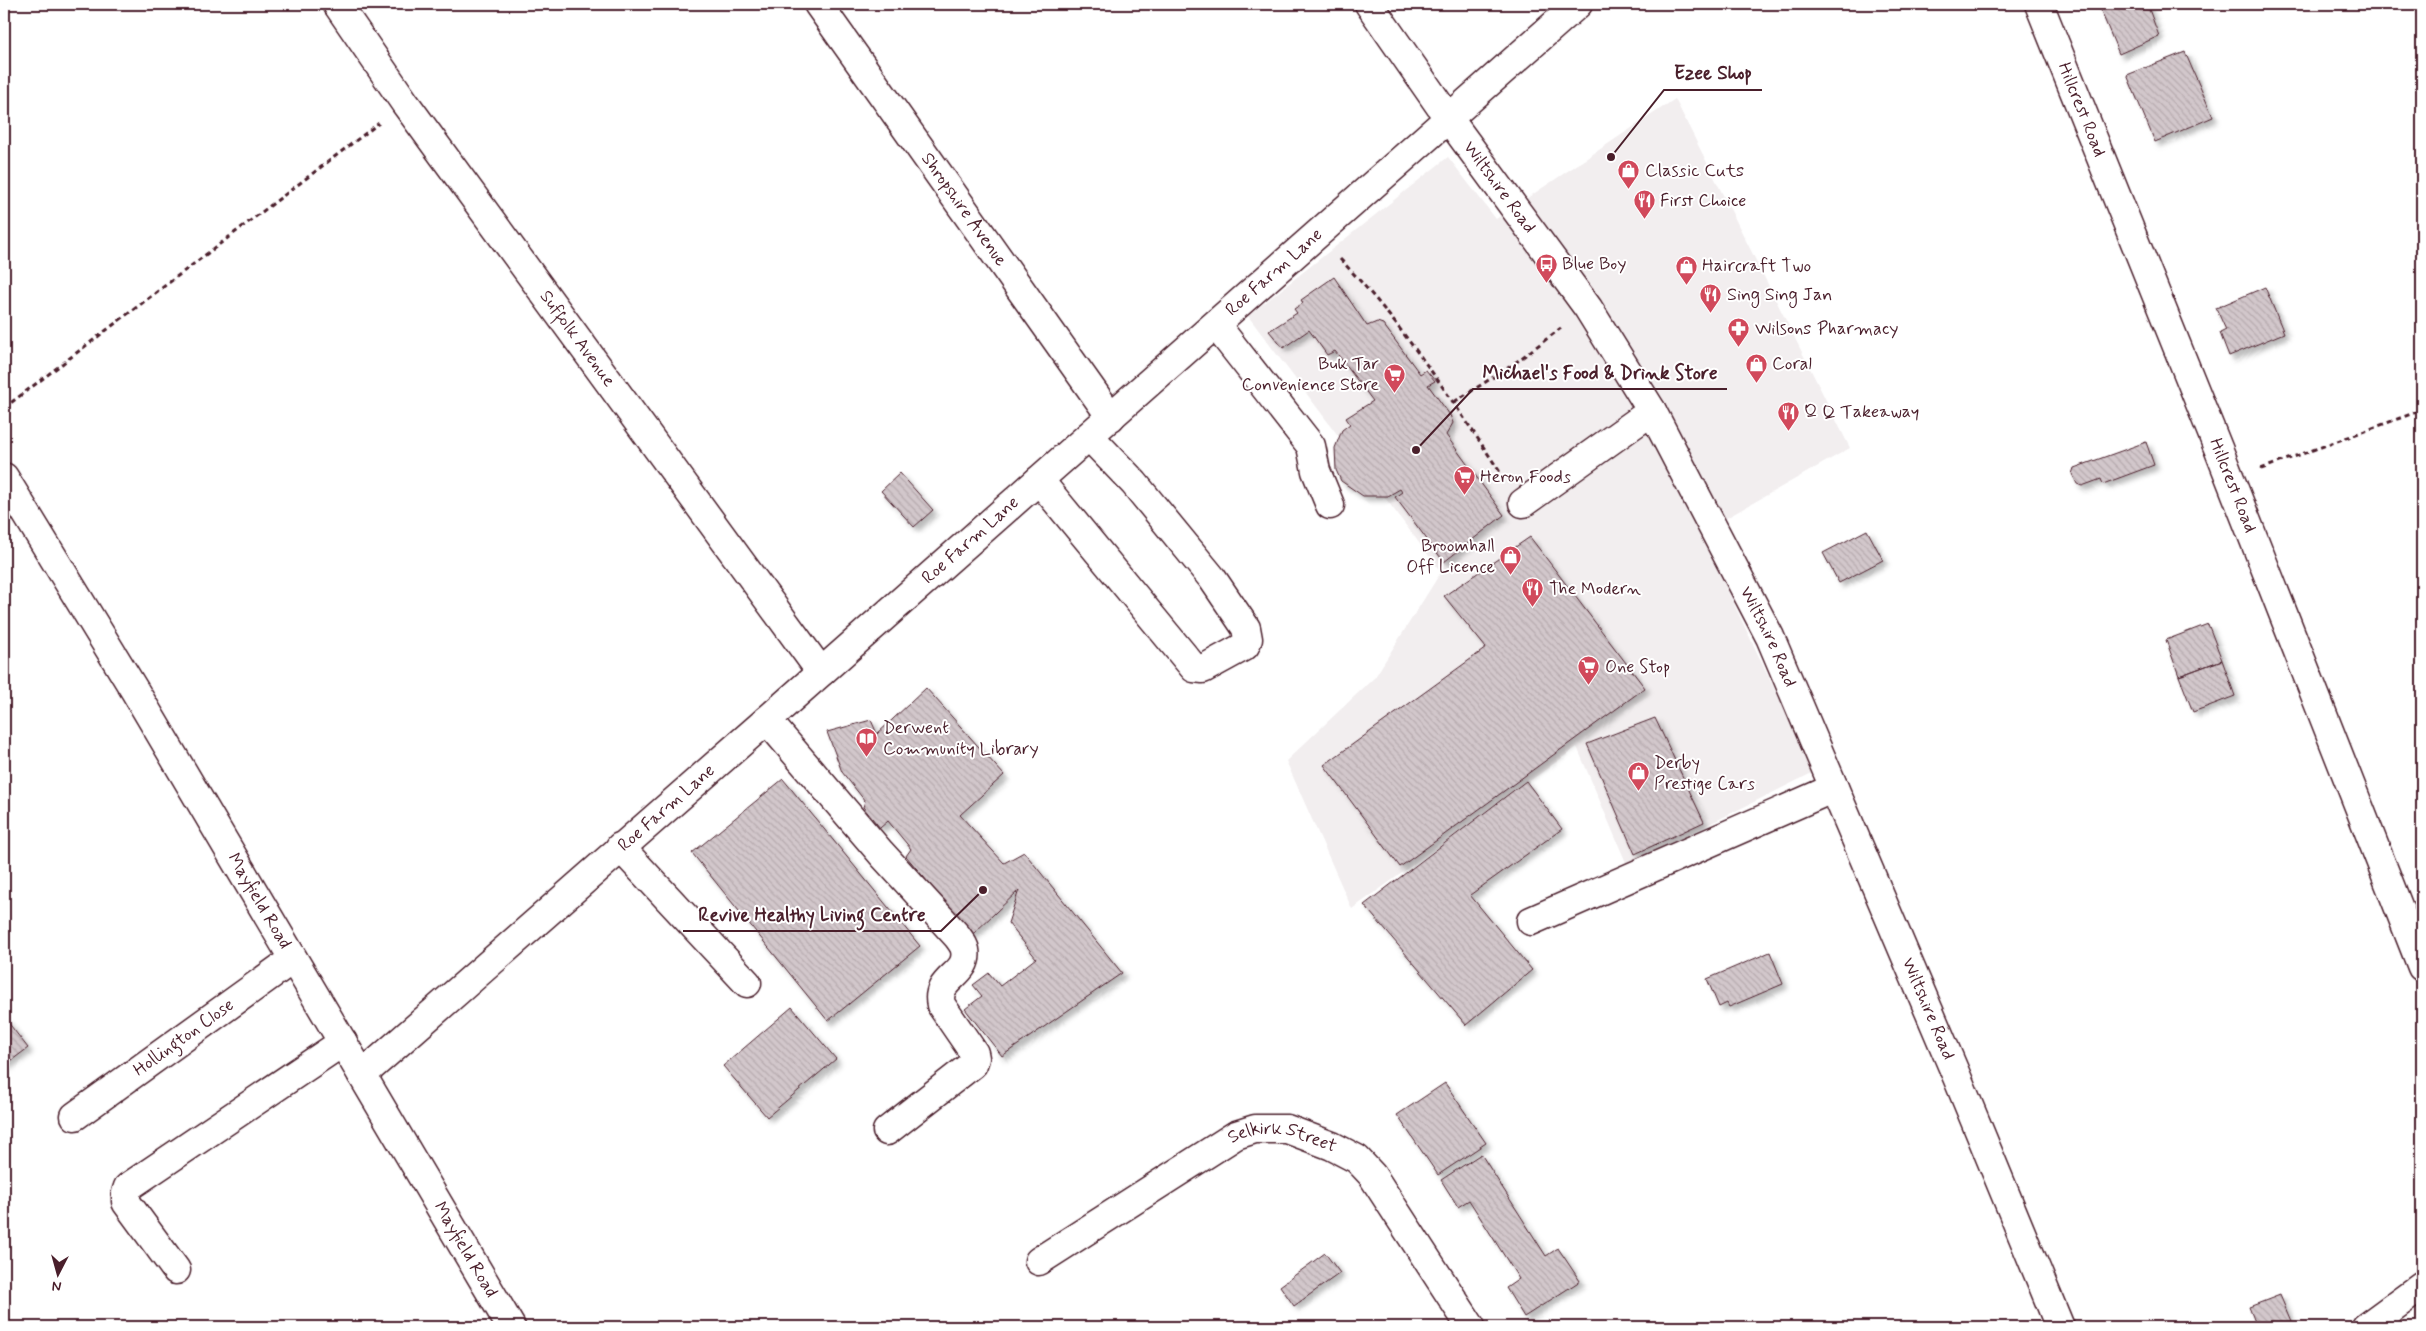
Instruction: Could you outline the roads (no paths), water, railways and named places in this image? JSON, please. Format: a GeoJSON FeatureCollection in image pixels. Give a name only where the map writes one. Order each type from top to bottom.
{"type":"FeatureCollection","features":[{"type":"Feature","properties":{"kind":"street","name":"Suffolk Avenue"},"geometry":{"type":"LineString","coordinates":[[336,4],[405,103],[821,672]]}},
{"type":"Feature","properties":{"kind":"street","name":"Shropshire Avenue"},"geometry":{"type":"LineString","coordinates":[[818,4],[1111,417]]}},
{"type":"Feature","properties":{"kind":"street","name":"Wiltshire Road"},"geometry":{"type":"LineString","coordinates":[[1369,4],[1449,119],[1588,308],[1652,411],[1770,637],[1958,1076],[2060,1327]]}},
{"type":"Feature","properties":{"kind":"street","name":"Roe Farm Lane"},"geometry":{"type":"LineString","coordinates":[[362,1075],[1090,436],[1578,4]]}},
{"type":"Feature","properties":{"kind":"street","name":"Hillcrest Road"},"geometry":{"type":"LineString","coordinates":[[2039,4],[2231,480],[2422,967]]}},
{"type":"Feature","properties":{"kind":"street"},"geometry":{"type":"LineString","coordinates":[[1216,325],[1311,446],[1316,471],[1330,505]]}},
{"type":"Feature","properties":{"kind":"street"},"geometry":{"type":"LineString","coordinates":[[1523,502],[1652,411]]}},
{"type":"Feature","properties":{"kind":"street"},"geometry":{"type":"LineString","coordinates":[[1039,480],[1194,668],[1203,669],[1245,646],[1248,639],[1246,628],[1212,578],[1134,483],[1090,436]]}},
{"type":"Feature","properties":{"kind":"street","name":"Mayfield Road"},"geometry":{"type":"LineString","coordinates":[[4,476],[135,692],[511,1327]]}},
{"type":"Feature","properties":{"kind":"street"},"geometry":{"type":"LineString","coordinates":[[767,720],[881,854],[957,936],[965,950],[963,962],[958,972],[941,987],[939,996],[941,1005],[974,1053],[973,1064],[887,1131]]}},
{"type":"Feature","properties":{"kind":"street"},"geometry":{"type":"LineString","coordinates":[[1532,921],[1834,788]]}},
{"type":"Feature","properties":{"kind":"street"},"geometry":{"type":"LineString","coordinates":[[620,847],[748,983]]}},
{"type":"Feature","properties":{"kind":"street","name":"Hollington Close"},"geometry":{"type":"LineString","coordinates":[[75,1116],[293,959]]}},
{"type":"Feature","properties":{"kind":"street"},"geometry":{"type":"LineString","coordinates":[[176,1270],[126,1202],[128,1187],[343,1042]]}},
{"type":"Feature","properties":{"kind":"street","name":"Selkirk Street"},"geometry":{"type":"LineString","coordinates":[[1039,1261],[1236,1136],[1255,1128],[1287,1129],[1332,1146],[1362,1163],[1471,1327]]}},
{"type":"Feature","properties":{"kind":"street"},"geometry":{"type":"LineString","coordinates":[[2366,1327],[2422,1286]]}},
{"type":"Feature","properties":{"kind":"place","name":"Ezee Shop"},"geometry":{"type":"Point","coordinates":[1611,157]}},
{"type":"Feature","properties":{"kind":"place","name":"Classic Cuts"},"geometry":{"type":"Point","coordinates":[1629,190]}},
{"type":"Feature","properties":{"kind":"place","name":"First Choice"},"geometry":{"type":"Point","coordinates":[1644,220]}},
{"type":"Feature","properties":{"kind":"place","name":"Blue Boy"},"geometry":{"type":"Point","coordinates":[1546,283]}},
{"type":"Feature","properties":{"kind":"place","name":"Haircraft Two"},"geometry":{"type":"Point","coordinates":[1686,285]}},
{"type":"Feature","properties":{"kind":"place","name":"Sing Sing Jan"},"geometry":{"type":"Point","coordinates":[1711,314]}},
{"type":"Feature","properties":{"kind":"place","name":"Wilsons Pharmacy"},"geometry":{"type":"Point","coordinates":[1739,348]}},
{"type":"Feature","properties":{"kind":"place","name":"Coral"},"geometry":{"type":"Point","coordinates":[1756,383]}},
{"type":"Feature","properties":{"kind":"place","name":"Buk Tar Convenience Store"},"geometry":{"type":"Point","coordinates":[1395,393]}},
{"type":"Feature","properties":{"kind":"place","name":"Q Q Takeaway"},"geometry":{"type":"Point","coordinates":[1788,431]}},
{"type":"Feature","properties":{"kind":"place","name":"Michael's Food & Drink Store"},"geometry":{"type":"Point","coordinates":[1416,450]}},
{"type":"Feature","properties":{"kind":"place","name":"Heron Foods"},"geometry":{"type":"Point","coordinates":[1464,496]}},
{"type":"Feature","properties":{"kind":"place","name":"Broomhall Off Licence"},"geometry":{"type":"Point","coordinates":[1511,575]}},
{"type":"Feature","properties":{"kind":"place","name":"The Modern"},"geometry":{"type":"Point","coordinates":[1533,608]}},
{"type":"Feature","properties":{"kind":"place","name":"One Stop"},"geometry":{"type":"Point","coordinates":[1589,686]}},
{"type":"Feature","properties":{"kind":"place","name":"Derwent Community Library"},"geometry":{"type":"Point","coordinates":[867,757]}},
{"type":"Feature","properties":{"kind":"place","name":"Derby Prestige Cars"},"geometry":{"type":"Point","coordinates":[1638,792]}},
{"type":"Feature","properties":{"kind":"place","name":"Revive Healthy Living Centre"},"geometry":{"type":"Point","coordinates":[983,890]}}]}
